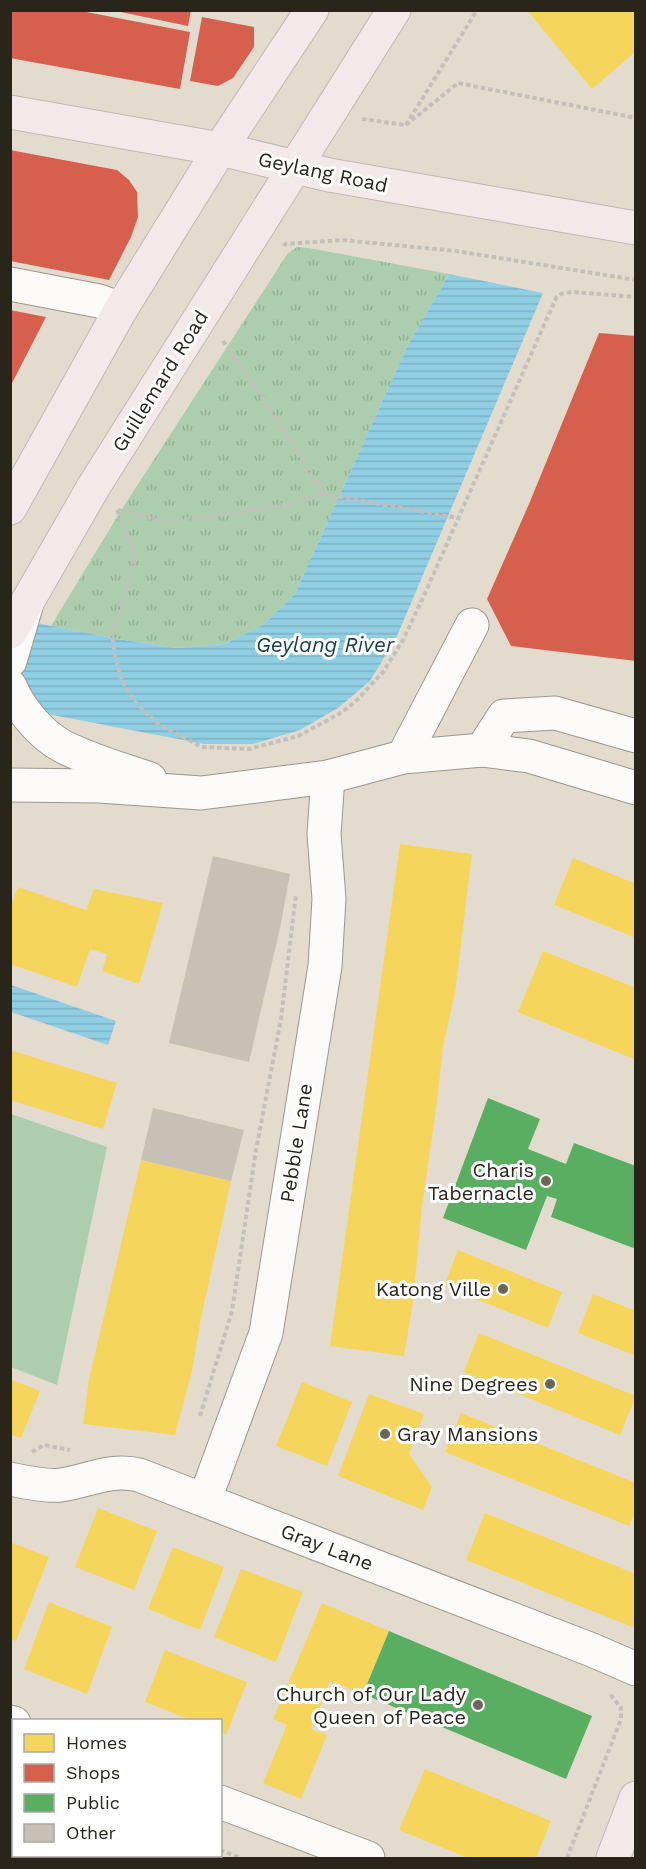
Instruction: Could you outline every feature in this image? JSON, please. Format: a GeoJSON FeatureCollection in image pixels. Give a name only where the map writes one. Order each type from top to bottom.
{"type":"FeatureCollection","features":[{"type":"Feature","properties":{"kind":"main road"},"geometry":{"type":"LineString","coordinates":[[10,508],[121,309],[220,149],[312,10]]}},
{"type":"Feature","properties":{"kind":"main road","name":"Guillemard Road"},"geometry":{"type":"LineString","coordinates":[[10,632],[94,486],[394,10]]}},
{"type":"Feature","properties":{"kind":"main road","name":"Geylang Road"},"geometry":{"type":"LineString","coordinates":[[10,112],[220,149],[329,175],[636,228]]}},
{"type":"Feature","properties":{"kind":"main road"},"geometry":{"type":"LineString","coordinates":[[613,1858],[636,1798]]}},
{"type":"Feature","properties":{"kind":"street"},"geometry":{"type":"LineString","coordinates":[[10,284],[99,301],[121,309]]}},
{"type":"Feature","properties":{"kind":"street","name":"Guillemard Road"},"geometry":{"type":"LineString","coordinates":[[10,662],[29,599]]}},
{"type":"Feature","properties":{"kind":"street"},"geometry":{"type":"LineString","coordinates":[[403,757],[472,625]]}},
{"type":"Feature","properties":{"kind":"street"},"geometry":{"type":"LineString","coordinates":[[10,686],[15,699],[35,725],[60,745],[151,780],[201,793]]}},
{"type":"Feature","properties":{"kind":"street"},"geometry":{"type":"LineString","coordinates":[[482,750],[504,716],[555,713],[636,736]]}},
{"type":"Feature","properties":{"kind":"street"},"geometry":{"type":"LineString","coordinates":[[10,785],[99,786],[201,793],[328,777],[403,757],[482,750],[529,756],[636,788]]}},
{"type":"Feature","properties":{"kind":"street","name":"Pebble Lane"},"geometry":{"type":"LineString","coordinates":[[205,1499],[266,1334],[325,966],[329,899],[324,834],[328,777]]}},
{"type":"Feature","properties":{"kind":"street","name":"Gray Lane"},"geometry":{"type":"LineString","coordinates":[[19,1467],[59,1486],[125,1472],[139,1475],[636,1669]]}},
{"type":"Feature","properties":{"kind":"street"},"geometry":{"type":"LineString","coordinates":[[222,1803],[368,1858]]}},
{"type":"Feature","properties":{"kind":"path"},"geometry":{"type":"LineString","coordinates":[[477,10],[405,125],[459,83],[636,118]]}},
{"type":"Feature","properties":{"kind":"path"},"geometry":{"type":"LineString","coordinates":[[285,244],[342,240],[456,251],[636,280]]}},
{"type":"Feature","properties":{"kind":"path"},"geometry":{"type":"LineString","coordinates":[[458,518],[323,494],[290,504],[203,518],[162,521],[117,510],[132,544],[134,557],[132,572],[112,632],[122,680],[134,701],[158,724],[202,747],[249,749],[298,736],[339,714],[355,702],[383,672],[402,642],[426,591],[556,298],[562,293],[573,292],[636,297]]}},
{"type":"Feature","properties":{"kind":"path"},"geometry":{"type":"LineString","coordinates":[[223,341],[273,413],[323,494]]}},
{"type":"Feature","properties":{"kind":"path"},"geometry":{"type":"LineString","coordinates":[[198,1420],[232,1311],[256,1150],[281,1019],[296,893]]}},
{"type":"Feature","properties":{"kind":"path"},"geometry":{"type":"LineString","coordinates":[[19,1467],[44,1445],[79,1452]]}},
{"type":"Feature","properties":{"kind":"path"},"geometry":{"type":"LineString","coordinates":[[567,1858],[621,1719],[621,1708],[617,1701],[611,1694],[601,1689]]}},
{"type":"Feature","properties":{"kind":"path"},"geometry":{"type":"LineString","coordinates":[[222,1851],[241,1858]]}},
{"type":"Feature","properties":{"kind":"green space"},"geometry":{"type":"Polygon","coordinates":[[[297,247],[449,274],[407,347],[295,594],[263,625],[225,644],[176,648],[51,626],[120,512],[288,253],[297,247]]]}},
{"type":"Feature","properties":{"kind":"green space"},"geometry":{"type":"Polygon","coordinates":[[[11,1114],[107,1147],[57,1385],[11,1367],[11,1114]]]}},
{"type":"Feature","properties":{"kind":"water","name":"Geylang River"},"geometry":{"type":"Polygon","coordinates":[[[449,274],[543,293],[397,636],[370,681],[338,708],[300,730],[253,744],[204,744],[11,707],[10,618],[176,648],[225,644],[263,625],[295,594],[407,347],[449,274]]]}},
{"type":"Feature","properties":{"kind":"water"},"geometry":{"type":"Polygon","coordinates":[[[11,985],[116,1021],[108,1045],[11,1012],[11,985]]]}},
{"type":"Feature","properties":{"kind":"building: Homes"},"geometry":{"type":"Polygon","coordinates":[[[527,10],[636,10],[636,51],[592,89],[527,10]]]}},
{"type":"Feature","properties":{"kind":"building: Homes"},"geometry":{"type":"Polygon","coordinates":[[[400,844],[472,854],[455,993],[443,1047],[422,1207],[413,1302],[404,1356],[330,1346],[400,844]]]}},
{"type":"Feature","properties":{"kind":"building: Homes"},"geometry":{"type":"Polygon","coordinates":[[[573,858],[636,884],[636,938],[554,905],[573,858]]]}},
{"type":"Feature","properties":{"kind":"building: Homes"},"geometry":{"type":"Polygon","coordinates":[[[18,887],[86,910],[94,889],[163,903],[139,984],[102,971],[107,954],[90,949],[77,987],[10,964],[10,908],[18,887]]]}},
{"type":"Feature","properties":{"kind":"building: Homes"},"geometry":{"type":"Polygon","coordinates":[[[543,951],[636,988],[636,1060],[518,1012],[543,951]]]}},
{"type":"Feature","properties":{"kind":"building: Homes"},"geometry":{"type":"Polygon","coordinates":[[[10,1050],[117,1083],[103,1129],[10,1100],[10,1050]]]}},
{"type":"Feature","properties":{"kind":"building: Homes"},"geometry":{"type":"Polygon","coordinates":[[[141,1160],[231,1181],[201,1318],[192,1371],[175,1435],[83,1424],[89,1379],[141,1160]]]}},
{"type":"Feature","properties":{"kind":"building: Homes","name":"Katong Ville"},"geometry":{"type":"Polygon","coordinates":[[[458,1250],[562,1292],[548,1328],[444,1286],[458,1250]]]}},
{"type":"Feature","properties":{"kind":"building: Homes"},"geometry":{"type":"Polygon","coordinates":[[[593,1294],[636,1311],[636,1356],[578,1333],[593,1294]]]}},
{"type":"Feature","properties":{"kind":"building: Homes","name":"Nine Degrees"},"geometry":{"type":"Polygon","coordinates":[[[479,1333],[636,1396],[620,1435],[464,1372],[479,1333]]]}},
{"type":"Feature","properties":{"kind":"building: Homes"},"geometry":{"type":"Polygon","coordinates":[[[10,1379],[40,1391],[21,1438],[10,1434],[10,1379]]]}},
{"type":"Feature","properties":{"kind":"building: Homes"},"geometry":{"type":"Polygon","coordinates":[[[302,1382],[352,1402],[327,1466],[276,1446],[302,1382]]]}},
{"type":"Feature","properties":{"kind":"building: Homes","name":"Gray Mansions"},"geometry":{"type":"Polygon","coordinates":[[[369,1394],[424,1414],[409,1454],[432,1487],[423,1510],[338,1476],[369,1394]]]}},
{"type":"Feature","properties":{"kind":"building: Homes"},"geometry":{"type":"Polygon","coordinates":[[[461,1413],[636,1483],[636,1511],[629,1526],[445,1452],[461,1413]]]}},
{"type":"Feature","properties":{"kind":"building: Homes"},"geometry":{"type":"Polygon","coordinates":[[[98,1508],[157,1531],[134,1590],[75,1567],[98,1508]]]}},
{"type":"Feature","properties":{"kind":"building: Homes"},"geometry":{"type":"Polygon","coordinates":[[[485,1513],[636,1574],[636,1619],[632,1627],[466,1560],[485,1513]]]}},
{"type":"Feature","properties":{"kind":"building: Homes"},"geometry":{"type":"Polygon","coordinates":[[[10,1542],[49,1557],[16,1641],[10,1639],[10,1542]]]}},
{"type":"Feature","properties":{"kind":"building: Homes"},"geometry":{"type":"Polygon","coordinates":[[[173,1547],[224,1567],[200,1630],[148,1609],[173,1547]]]}},
{"type":"Feature","properties":{"kind":"building: Homes"},"geometry":{"type":"Polygon","coordinates":[[[241,1569],[303,1592],[276,1662],[214,1637],[241,1569]]]}},
{"type":"Feature","properties":{"kind":"building: Homes"},"geometry":{"type":"Polygon","coordinates":[[[49,1602],[112,1627],[87,1694],[24,1669],[49,1602]]]}},
{"type":"Feature","properties":{"kind":"building: Homes"},"geometry":{"type":"Polygon","coordinates":[[[322,1603],[389,1631],[363,1694],[330,1681],[311,1729],[327,1735],[301,1799],[263,1783],[287,1725],[273,1719],[322,1603]]]}},
{"type":"Feature","properties":{"kind":"building: Homes"},"geometry":{"type":"Polygon","coordinates":[[[165,1650],[247,1682],[226,1735],[222,1733],[222,1719],[188,1719],[145,1702],[165,1650]]]}},
{"type":"Feature","properties":{"kind":"building: Homes"},"geometry":{"type":"Polygon","coordinates":[[[425,1769],[551,1821],[536,1858],[468,1858],[399,1830],[425,1769]]]}},
{"type":"Feature","properties":{"kind":"building: Homes"},"geometry":{"type":"Polygon","coordinates":[[[10,1774],[12,1774],[12,1857],[219,1858],[10,1858],[10,1774]]]}},
{"type":"Feature","properties":{"kind":"building: Shops"},"geometry":{"type":"Polygon","coordinates":[[[10,10],[76,10],[190,32],[180,89],[10,58],[10,10]]]}},
{"type":"Feature","properties":{"kind":"building: Shops"},"geometry":{"type":"Polygon","coordinates":[[[111,10],[191,10],[188,26],[111,10]]]}},
{"type":"Feature","properties":{"kind":"building: Shops"},"geometry":{"type":"Polygon","coordinates":[[[202,17],[254,27],[254,47],[233,78],[218,86],[190,81],[202,17]]]}},
{"type":"Feature","properties":{"kind":"building: Shops"},"geometry":{"type":"Polygon","coordinates":[[[10,150],[117,170],[129,180],[137,192],[138,217],[131,237],[109,280],[10,261],[10,150]]]}},
{"type":"Feature","properties":{"kind":"building: Shops"},"geometry":{"type":"Polygon","coordinates":[[[10,310],[46,317],[10,387],[10,310]]]}},
{"type":"Feature","properties":{"kind":"building: Shops"},"geometry":{"type":"Polygon","coordinates":[[[599,333],[636,336],[636,661],[511,646],[487,599],[529,504],[599,333]]]}},
{"type":"Feature","properties":{"kind":"building: Public","name":"Charis Tabernacle"},"geometry":{"type":"Polygon","coordinates":[[[488,1098],[540,1119],[528,1149],[566,1164],[574,1143],[636,1166],[636,1249],[551,1217],[557,1199],[547,1196],[526,1250],[443,1218],[488,1098]]]}},
{"type":"Feature","properties":{"kind":"building: Public","name":"Church of Our Lady Queen of Peace"},"geometry":{"type":"Polygon","coordinates":[[[389,1631],[592,1716],[566,1779],[363,1694],[389,1631]]]}},
{"type":"Feature","properties":{"kind":"building: Other"},"geometry":{"type":"Polygon","coordinates":[[[213,856],[290,874],[249,1062],[169,1043],[213,856]]]}},
{"type":"Feature","properties":{"kind":"building: Other"},"geometry":{"type":"Polygon","coordinates":[[[153,1108],[244,1130],[231,1181],[141,1160],[153,1108]]]}},
{"type":"Feature","properties":{"kind":"place","name":"Charis Tabernacle"},"geometry":{"type":"Point","coordinates":[546,1181]}},
{"type":"Feature","properties":{"kind":"place","name":"Katong Ville"},"geometry":{"type":"Point","coordinates":[503,1289]}},
{"type":"Feature","properties":{"kind":"place","name":"Nine Degrees"},"geometry":{"type":"Point","coordinates":[550,1384]}},
{"type":"Feature","properties":{"kind":"place","name":"Gray Mansions"},"geometry":{"type":"Point","coordinates":[385,1434]}},
{"type":"Feature","properties":{"kind":"place","name":"Church of Our Lady Queen of Peace"},"geometry":{"type":"Point","coordinates":[478,1705]}}]}
